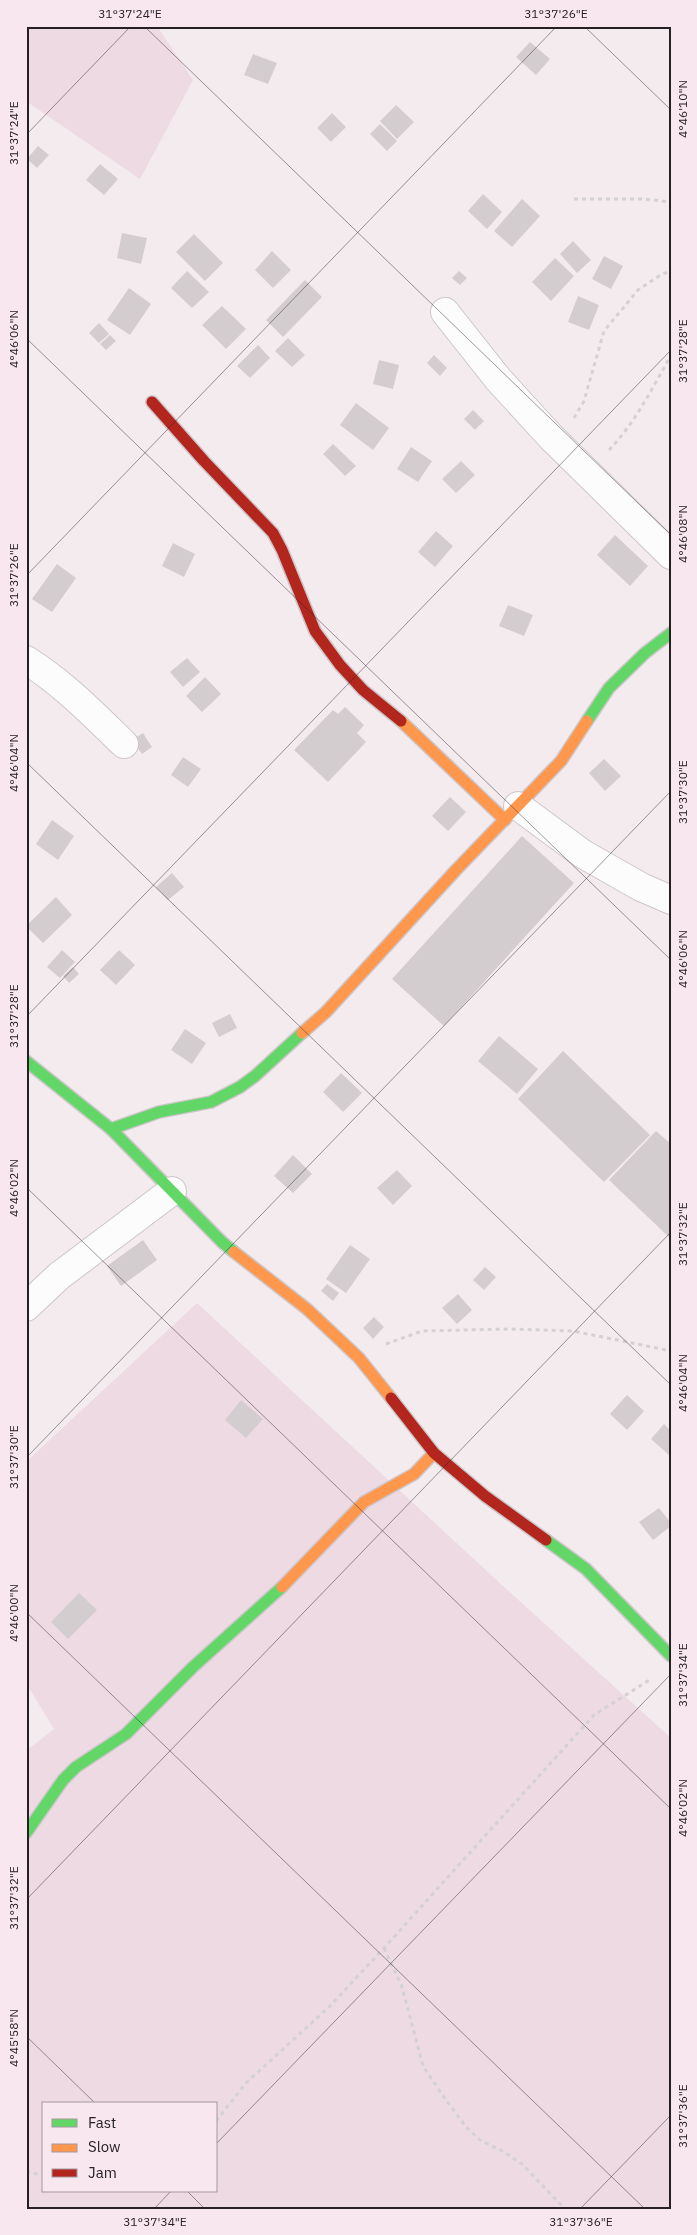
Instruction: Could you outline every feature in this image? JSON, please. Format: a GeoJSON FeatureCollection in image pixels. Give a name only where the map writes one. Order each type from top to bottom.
{"type":"FeatureCollection","features":[{"type":"Feature","properties":{"kind":"street"},"geometry":{"type":"LineString","coordinates":[[445,312],[498,379],[559,444],[671,555]]}},
{"type":"Feature","properties":{"kind":"street"},"geometry":{"type":"LineString","coordinates":[[152,402],[204,461],[273,532],[316,631],[340,665],[362,690],[511,813],[641,887],[671,900]]}},
{"type":"Feature","properties":{"kind":"street"},"geometry":{"type":"LineString","coordinates":[[111,1129],[159,1112],[211,1102],[240,1087],[255,1076],[326,1012],[561,761],[610,688],[645,653],[671,633]]}},
{"type":"Feature","properties":{"kind":"street"},"geometry":{"type":"LineString","coordinates":[[26,660],[44,671],[124,744]]}},
{"type":"Feature","properties":{"kind":"street"},"geometry":{"type":"LineString","coordinates":[[26,1061],[111,1129],[222,1242],[307,1309],[359,1358],[434,1453],[485,1496],[586,1569],[671,1656]]}},
{"type":"Feature","properties":{"kind":"street"},"geometry":{"type":"LineString","coordinates":[[26,1307],[58,1276],[172,1190]]}},
{"type":"Feature","properties":{"kind":"street"},"geometry":{"type":"LineString","coordinates":[[26,1833],[64,1780],[76,1767],[126,1734],[193,1667],[292,1578],[364,1502],[414,1474],[434,1453]]}},
{"type":"Feature","properties":{"kind":"path"},"geometry":{"type":"LineString","coordinates":[[574,199],[644,199],[671,202]]}},
{"type":"Feature","properties":{"kind":"path"},"geometry":{"type":"LineString","coordinates":[[559,444],[584,401],[604,331],[638,290],[662,274],[671,271]]}},
{"type":"Feature","properties":{"kind":"path"},"geometry":{"type":"LineString","coordinates":[[588,472],[618,440],[638,411],[671,355]]}},
{"type":"Feature","properties":{"kind":"path"},"geometry":{"type":"LineString","coordinates":[[359,1358],[392,1340],[415,1333],[454,1329],[573,1331],[671,1351]]}},
{"type":"Feature","properties":{"kind":"path"},"geometry":{"type":"LineString","coordinates":[[218,2118],[246,2083],[330,2006],[594,1715],[655,1676]]}},
{"type":"Feature","properties":{"kind":"path"},"geometry":{"type":"LineString","coordinates":[[384,1948],[402,1987],[423,2066],[441,2093],[466,2127],[480,2140],[522,2164],[565,2209]]}},
{"type":"Feature","properties":{"kind":"path"},"geometry":{"type":"LineString","coordinates":[[26,2171],[42,2175]]}},
{"type":"Feature","properties":{"kind":"shaded area"},"geometry":{"type":"Polygon","coordinates":[[[26,26],[157,26],[193,80],[140,179],[26,101],[26,26]]]}},
{"type":"Feature","properties":{"kind":"shaded area"},"geometry":{"type":"Polygon","coordinates":[[[197,1303],[503,1586],[671,1738],[671,2209],[26,2209],[26,1751],[54,1729],[26,1683],[26,1462],[197,1303]]]}},
{"type":"Feature","properties":{"kind":"building"},"geometry":{"type":"Polygon","coordinates":[[[530,42],[550,59],[536,75],[516,57],[530,42]]]}},
{"type":"Feature","properties":{"kind":"building"},"geometry":{"type":"Polygon","coordinates":[[[253,54],[277,63],[268,84],[244,75],[253,54]]]}},
{"type":"Feature","properties":{"kind":"building"},"geometry":{"type":"Polygon","coordinates":[[[396,105],[414,122],[397,139],[380,121],[396,105]]]}},
{"type":"Feature","properties":{"kind":"building"},"geometry":{"type":"Polygon","coordinates":[[[332,113],[346,127],[331,142],[317,128],[332,113]]]}},
{"type":"Feature","properties":{"kind":"building"},"geometry":{"type":"Polygon","coordinates":[[[380,124],[397,141],[387,151],[370,134],[380,124]]]}},
{"type":"Feature","properties":{"kind":"building"},"geometry":{"type":"Polygon","coordinates":[[[38,146],[49,155],[37,168],[27,159],[38,146]]]}},
{"type":"Feature","properties":{"kind":"building"},"geometry":{"type":"Polygon","coordinates":[[[100,164],[118,179],[104,195],[86,180],[100,164]]]}},
{"type":"Feature","properties":{"kind":"building"},"geometry":{"type":"Polygon","coordinates":[[[483,194],[502,212],[487,229],[468,211],[483,194]]]}},
{"type":"Feature","properties":{"kind":"building"},"geometry":{"type":"Polygon","coordinates":[[[522,199],[540,216],[512,247],[494,231],[522,199]]]}},
{"type":"Feature","properties":{"kind":"building"},"geometry":{"type":"Polygon","coordinates":[[[122,233],[147,238],[141,264],[117,258],[122,233]]]}},
{"type":"Feature","properties":{"kind":"building"},"geometry":{"type":"Polygon","coordinates":[[[194,234],[223,263],[205,281],[176,252],[194,234]]]}},
{"type":"Feature","properties":{"kind":"building"},"geometry":{"type":"Polygon","coordinates":[[[573,241],[591,260],[577,273],[560,254],[573,241]]]}},
{"type":"Feature","properties":{"kind":"building"},"geometry":{"type":"Polygon","coordinates":[[[272,251],[291,270],[273,288],[255,270],[272,251]]]}},
{"type":"Feature","properties":{"kind":"building"},"geometry":{"type":"Polygon","coordinates":[[[604,256],[623,266],[611,289],[592,279],[604,256]]]}},
{"type":"Feature","properties":{"kind":"building"},"geometry":{"type":"Polygon","coordinates":[[[555,258],[574,276],[551,301],[532,282],[555,258]]]}},
{"type":"Feature","properties":{"kind":"building"},"geometry":{"type":"Polygon","coordinates":[[[187,271],[209,292],[192,308],[171,288],[187,271]]]}},
{"type":"Feature","properties":{"kind":"building"},"geometry":{"type":"Polygon","coordinates":[[[459,271],[467,278],[460,285],[452,278],[459,271]]]}},
{"type":"Feature","properties":{"kind":"building"},"geometry":{"type":"Polygon","coordinates":[[[305,280],[322,297],[283,337],[266,320],[305,280]]]}},
{"type":"Feature","properties":{"kind":"building"},"geometry":{"type":"Polygon","coordinates":[[[129,288],[151,304],[130,335],[107,320],[129,288]]]}},
{"type":"Feature","properties":{"kind":"building"},"geometry":{"type":"Polygon","coordinates":[[[578,296],[599,305],[589,330],[568,322],[578,296]]]}},
{"type":"Feature","properties":{"kind":"building"},"geometry":{"type":"Polygon","coordinates":[[[222,306],[246,329],[226,349],[202,325],[222,306]]]}},
{"type":"Feature","properties":{"kind":"building"},"geometry":{"type":"Polygon","coordinates":[[[99,323],[109,334],[99,343],[89,333],[99,323]]]}},
{"type":"Feature","properties":{"kind":"building"},"geometry":{"type":"Polygon","coordinates":[[[110,335],[116,341],[106,350],[100,344],[110,335]]]}},
{"type":"Feature","properties":{"kind":"building"},"geometry":{"type":"Polygon","coordinates":[[[288,338],[305,355],[292,367],[275,351],[288,338]]]}},
{"type":"Feature","properties":{"kind":"building"},"geometry":{"type":"Polygon","coordinates":[[[258,345],[270,358],[250,378],[237,366],[258,345]]]}},
{"type":"Feature","properties":{"kind":"building"},"geometry":{"type":"Polygon","coordinates":[[[434,355],[447,368],[440,376],[427,363],[434,355]]]}},
{"type":"Feature","properties":{"kind":"building"},"geometry":{"type":"Polygon","coordinates":[[[379,360],[399,365],[393,389],[373,384],[379,360]]]}},
{"type":"Feature","properties":{"kind":"building"},"geometry":{"type":"Polygon","coordinates":[[[356,403],[389,428],[373,450],[340,425],[356,403]]]}},
{"type":"Feature","properties":{"kind":"building"},"geometry":{"type":"Polygon","coordinates":[[[473,410],[484,421],[475,430],[464,419],[473,410]]]}},
{"type":"Feature","properties":{"kind":"building"},"geometry":{"type":"Polygon","coordinates":[[[333,444],[356,466],[345,476],[323,454],[333,444]]]}},
{"type":"Feature","properties":{"kind":"building"},"geometry":{"type":"Polygon","coordinates":[[[411,447],[432,461],[418,482],[397,469],[411,447]]]}},
{"type":"Feature","properties":{"kind":"building"},"geometry":{"type":"Polygon","coordinates":[[[461,461],[475,475],[456,493],[442,479],[461,461]]]}},
{"type":"Feature","properties":{"kind":"building"},"geometry":{"type":"Polygon","coordinates":[[[436,531],[453,546],[435,567],[418,552],[436,531]]]}},
{"type":"Feature","properties":{"kind":"building"},"geometry":{"type":"Polygon","coordinates":[[[615,535],[648,566],[630,586],[597,555],[615,535]]]}},
{"type":"Feature","properties":{"kind":"building"},"geometry":{"type":"Polygon","coordinates":[[[173,543],[195,554],[184,577],[162,566],[173,543]]]}},
{"type":"Feature","properties":{"kind":"building"},"geometry":{"type":"Polygon","coordinates":[[[57,564],[76,578],[52,612],[32,599],[57,564]]]}},
{"type":"Feature","properties":{"kind":"building"},"geometry":{"type":"Polygon","coordinates":[[[508,605],[533,615],[524,636],[499,626],[508,605]]]}},
{"type":"Feature","properties":{"kind":"building"},"geometry":{"type":"Polygon","coordinates":[[[187,658],[200,672],[183,687],[170,672],[187,658]]]}},
{"type":"Feature","properties":{"kind":"building"},"geometry":{"type":"Polygon","coordinates":[[[205,677],[221,694],[202,712],[186,696],[205,677]]]}},
{"type":"Feature","properties":{"kind":"building"},"geometry":{"type":"Polygon","coordinates":[[[345,707],[364,725],[357,733],[366,742],[328,782],[294,750],[333,710],[338,714],[345,707]]]}},
{"type":"Feature","properties":{"kind":"building"},"geometry":{"type":"Polygon","coordinates":[[[143,733],[152,747],[142,754],[132,740],[143,733]]]}},
{"type":"Feature","properties":{"kind":"building"},"geometry":{"type":"Polygon","coordinates":[[[183,757],[201,769],[188,787],[171,775],[183,757]]]}},
{"type":"Feature","properties":{"kind":"building"},"geometry":{"type":"Polygon","coordinates":[[[604,759],[621,776],[605,791],[589,773],[604,759]]]}},
{"type":"Feature","properties":{"kind":"building"},"geometry":{"type":"Polygon","coordinates":[[[450,797],[466,812],[448,831],[432,816],[450,797]]]}},
{"type":"Feature","properties":{"kind":"building"},"geometry":{"type":"Polygon","coordinates":[[[52,820],[74,836],[58,860],[36,844],[52,820]]]}},
{"type":"Feature","properties":{"kind":"building"},"geometry":{"type":"Polygon","coordinates":[[[522,836],[574,883],[444,1026],[392,979],[522,836]]]}},
{"type":"Feature","properties":{"kind":"building"},"geometry":{"type":"Polygon","coordinates":[[[172,873],[184,887],[168,900],[156,887],[172,873]]]}},
{"type":"Feature","properties":{"kind":"building"},"geometry":{"type":"Polygon","coordinates":[[[56,897],[72,915],[43,943],[26,926],[56,897]]]}},
{"type":"Feature","properties":{"kind":"building"},"geometry":{"type":"Polygon","coordinates":[[[62,950],[75,962],[60,978],[47,967],[62,950]]]}},
{"type":"Feature","properties":{"kind":"building"},"geometry":{"type":"Polygon","coordinates":[[[119,950],[135,965],[116,985],[100,970],[119,950]]]}},
{"type":"Feature","properties":{"kind":"building"},"geometry":{"type":"Polygon","coordinates":[[[73,967],[79,974],[69,983],[63,976],[73,967]]]}},
{"type":"Feature","properties":{"kind":"building"},"geometry":{"type":"Polygon","coordinates":[[[230,1014],[237,1028],[219,1037],[212,1023],[230,1014]]]}},
{"type":"Feature","properties":{"kind":"building"},"geometry":{"type":"Polygon","coordinates":[[[185,1029],[206,1043],[192,1064],[171,1050],[185,1029]]]}},
{"type":"Feature","properties":{"kind":"building"},"geometry":{"type":"Polygon","coordinates":[[[499,1036],[538,1069],[517,1094],[478,1061],[499,1036]]]}},
{"type":"Feature","properties":{"kind":"building"},"geometry":{"type":"Polygon","coordinates":[[[563,1051],[650,1135],[604,1182],[518,1099],[563,1051]]]}},
{"type":"Feature","properties":{"kind":"building"},"geometry":{"type":"Polygon","coordinates":[[[341,1073],[362,1093],[343,1112],[323,1092],[341,1073]]]}},
{"type":"Feature","properties":{"kind":"building"},"geometry":{"type":"Polygon","coordinates":[[[656,1131],[671,1144],[671,1239],[609,1180],[656,1131]]]}},
{"type":"Feature","properties":{"kind":"building"},"geometry":{"type":"Polygon","coordinates":[[[293,1155],[312,1174],[293,1193],[274,1176],[293,1155]]]}},
{"type":"Feature","properties":{"kind":"building"},"geometry":{"type":"Polygon","coordinates":[[[397,1170],[412,1186],[393,1205],[377,1188],[397,1170]]]}},
{"type":"Feature","properties":{"kind":"building"},"geometry":{"type":"Polygon","coordinates":[[[143,1240],[157,1260],[121,1286],[107,1266],[143,1240]]]}},
{"type":"Feature","properties":{"kind":"building"},"geometry":{"type":"Polygon","coordinates":[[[350,1245],[370,1259],[346,1293],[326,1279],[350,1245]]]}},
{"type":"Feature","properties":{"kind":"building"},"geometry":{"type":"Polygon","coordinates":[[[485,1267],[496,1277],[484,1290],[473,1280],[485,1267]]]}},
{"type":"Feature","properties":{"kind":"building"},"geometry":{"type":"Polygon","coordinates":[[[327,1284],[339,1293],[333,1301],[321,1291],[327,1284]]]}},
{"type":"Feature","properties":{"kind":"building"},"geometry":{"type":"Polygon","coordinates":[[[458,1294],[472,1310],[457,1324],[442,1308],[458,1294]]]}},
{"type":"Feature","properties":{"kind":"building"},"geometry":{"type":"Polygon","coordinates":[[[374,1317],[384,1327],[373,1339],[363,1328],[374,1317]]]}},
{"type":"Feature","properties":{"kind":"building"},"geometry":{"type":"Polygon","coordinates":[[[627,1395],[644,1411],[627,1430],[610,1414],[627,1395]]]}},
{"type":"Feature","properties":{"kind":"building"},"geometry":{"type":"Polygon","coordinates":[[[241,1400],[263,1419],[246,1438],[225,1420],[241,1400]]]}},
{"type":"Feature","properties":{"kind":"building"},"geometry":{"type":"Polygon","coordinates":[[[664,1424],[671,1431],[671,1452],[669,1455],[651,1439],[664,1424]]]}},
{"type":"Feature","properties":{"kind":"building"},"geometry":{"type":"Polygon","coordinates":[[[659,1508],[671,1523],[671,1526],[653,1540],[639,1522],[659,1508]]]}},
{"type":"Feature","properties":{"kind":"building"},"geometry":{"type":"Polygon","coordinates":[[[79,1593],[97,1610],[68,1639],[51,1622],[79,1593]]]}},
{"type":"Feature","properties":{"kind":"traffic: fast"},"geometry":{"type":"LineString","coordinates":[[587,721],[609,688],[645,653],[671,633]]}},
{"type":"Feature","properties":{"kind":"traffic: fast"},"geometry":{"type":"LineString","coordinates":[[111,1129],[159,1112],[211,1102],[240,1087],[255,1076],[302,1033]]}},
{"type":"Feature","properties":{"kind":"traffic: fast"},"geometry":{"type":"LineString","coordinates":[[26,1061],[111,1129],[234,1252]]}},
{"type":"Feature","properties":{"kind":"traffic: fast"},"geometry":{"type":"LineString","coordinates":[[546,1540],[586,1569],[671,1656]]}},
{"type":"Feature","properties":{"kind":"traffic: fast"},"geometry":{"type":"LineString","coordinates":[[26,1833],[63,1780],[76,1767],[126,1734],[193,1667],[282,1587]]}},
{"type":"Feature","properties":{"kind":"traffic: slow"},"geometry":{"type":"LineString","coordinates":[[401,721],[505,820]]}},
{"type":"Feature","properties":{"kind":"traffic: slow"},"geometry":{"type":"LineString","coordinates":[[302,1033],[326,1012],[456,870],[561,761],[587,721]]}},
{"type":"Feature","properties":{"kind":"traffic: slow"},"geometry":{"type":"LineString","coordinates":[[234,1252],[307,1309],[359,1358],[391,1398]]}},
{"type":"Feature","properties":{"kind":"traffic: slow"},"geometry":{"type":"LineString","coordinates":[[282,1587],[364,1502],[414,1474],[434,1453]]}},
{"type":"Feature","properties":{"kind":"traffic: jam"},"geometry":{"type":"LineString","coordinates":[[152,402],[204,461],[273,533],[282,550],[315,631],[340,665],[363,690],[401,721]]}},
{"type":"Feature","properties":{"kind":"traffic: jam"},"geometry":{"type":"LineString","coordinates":[[391,1398],[434,1453],[485,1496],[546,1540]]}}]}
